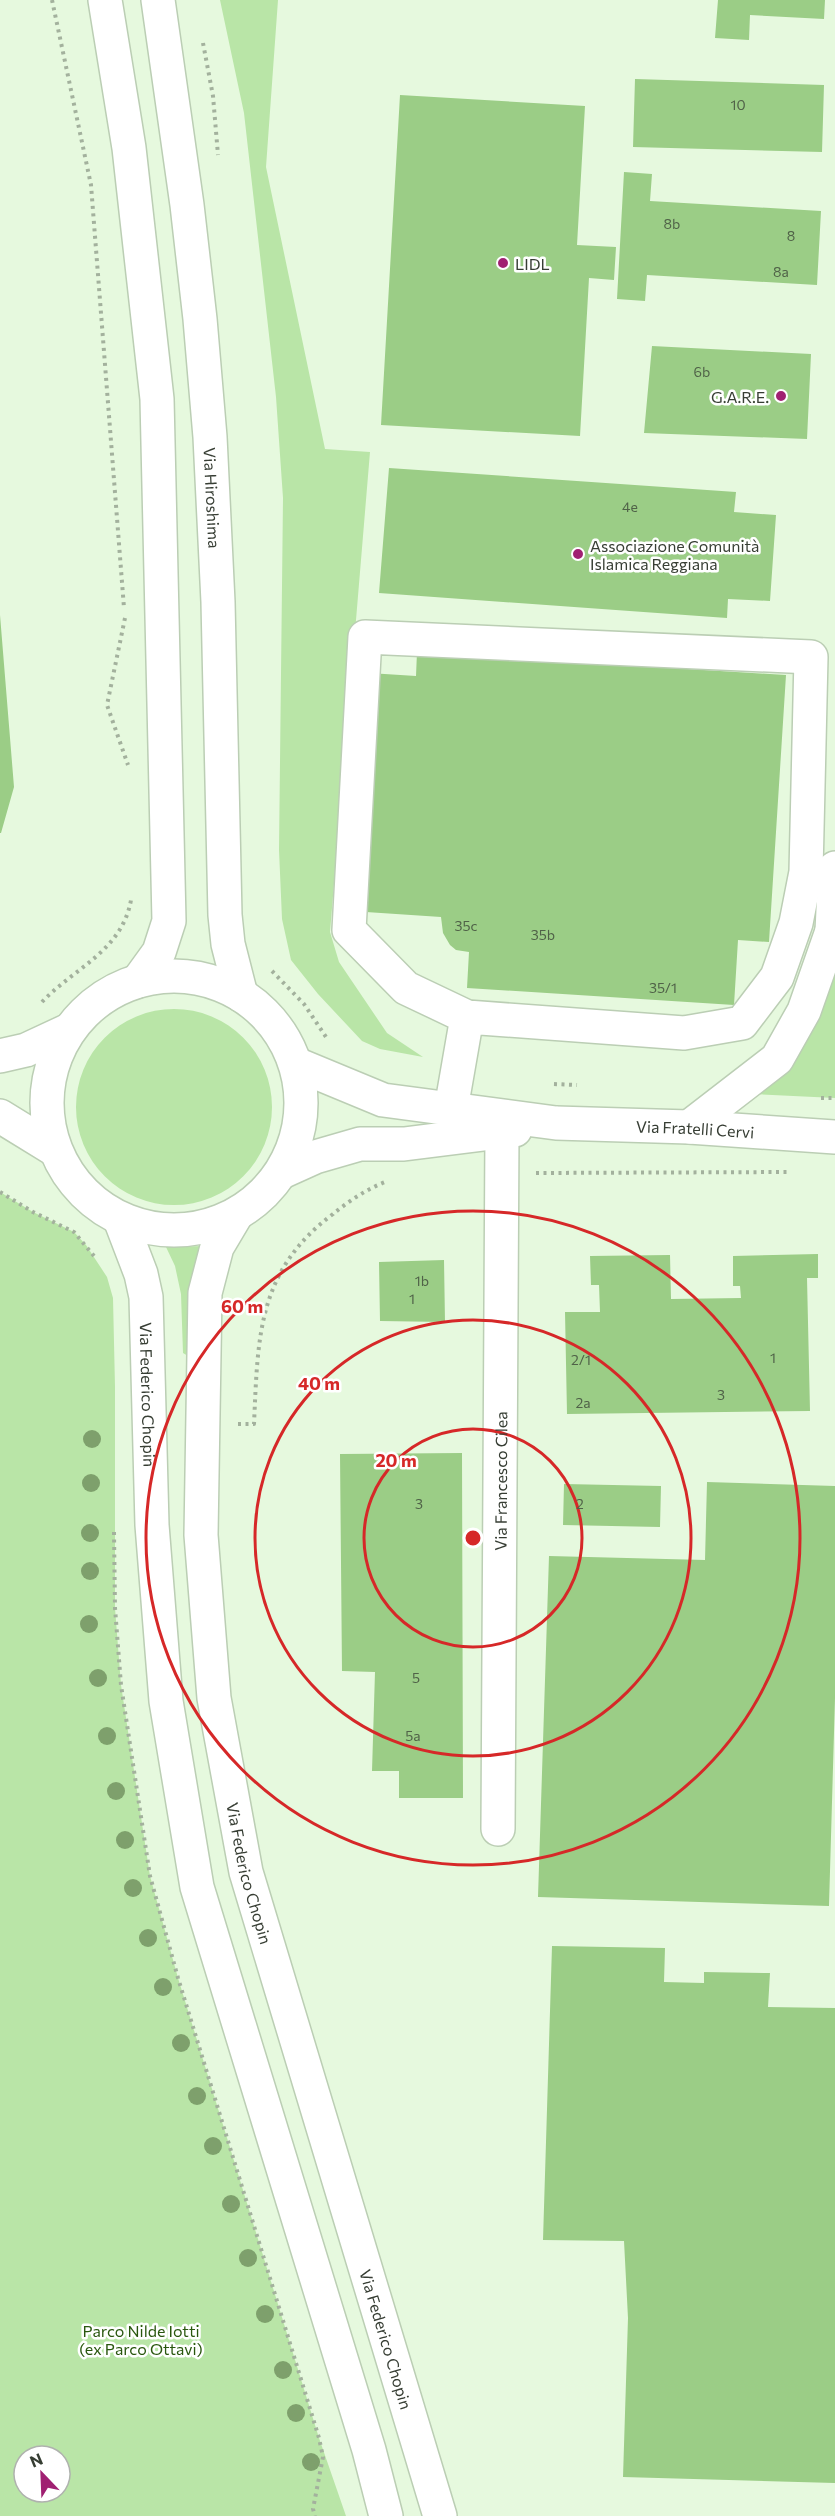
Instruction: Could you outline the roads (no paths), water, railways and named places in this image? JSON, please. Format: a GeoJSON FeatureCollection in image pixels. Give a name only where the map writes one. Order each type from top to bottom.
{"type":"FeatureCollection","features":[{"type":"Feature","properties":{"kind":"main road"},"geometry":{"type":"LineString","coordinates":[[105,0],[129,148],[157,399],[169,921],[159,952],[138,981]]}},
{"type":"Feature","properties":{"kind":"main road","name":"Via Hiroshima"},"geometry":{"type":"LineString","coordinates":[[158,0],[200,319],[218,602],[225,915],[228,944],[241,995]]}},
{"type":"Feature","properties":{"kind":"main road"},"geometry":{"type":"LineString","coordinates":[[365,637],[811,657],[806,872],[796,923],[777,977],[742,1023],[684,1033],[467,1017],[406,988],[349,930],[365,637]]}},
{"type":"Feature","properties":{"kind":"main road"},"geometry":{"type":"LineString","coordinates":[[689,1127],[777,1059],[804,1011],[834,938],[835,868]]}},
{"type":"Feature","properties":{"kind":"main road","name":"Via Fratelli Cervi"},"geometry":{"type":"LineString","coordinates":[[172,976],[206,981],[241,995],[263,1012],[283,1035],[296,1064],[303,1100],[299,1137],[284,1171],[264,1197],[236,1215],[202,1225],[165,1229],[120,1219],[93,1202],[69,1177],[52,1148],[45,1108],[50,1067],[69,1030],[99,1000],[138,981],[172,976]]}},
{"type":"Feature","properties":{"kind":"main road"},"geometry":{"type":"LineString","coordinates":[[451,1109],[467,1017]]}},
{"type":"Feature","properties":{"kind":"main road","name":"Via Fratelli Cervi"},"geometry":{"type":"LineString","coordinates":[[0,1056],[26,1050],[69,1030]]}},
{"type":"Feature","properties":{"kind":"main road","name":"Via Fratelli Cervi"},"geometry":{"type":"LineString","coordinates":[[296,1064],[384,1100],[556,1123],[689,1127],[835,1137]]}},
{"type":"Feature","properties":{"kind":"main road","name":"Via Fratelli Cervi"},"geometry":{"type":"LineString","coordinates":[[0,1116],[52,1148]]}},
{"type":"Feature","properties":{"kind":"main road","name":"Via Fratelli Cervi"},"geometry":{"type":"LineString","coordinates":[[284,1171],[315,1157],[360,1144],[404,1144],[556,1123]]}},
{"type":"Feature","properties":{"kind":"main road","name":"Via Francesco Cilea"},"geometry":{"type":"LineString","coordinates":[[498,1830],[502,1132]]}},
{"type":"Feature","properties":{"kind":"main road","name":"Via Federico Chopin"},"geometry":{"type":"LineString","coordinates":[[236,1215],[217,1247],[204,1293],[201,1535],[214,1698],[246,1872],[440,2516]]}},
{"type":"Feature","properties":{"kind":"main road","name":"Via Federico Chopin"},"geometry":{"type":"LineString","coordinates":[[120,1219],[141,1274],[146,1297],[152,1525],[166,1701],[197,1887],[369,2450],[386,2516]]}},
{"type":"Feature","properties":{"kind":"place","name":"LIDL"},"geometry":{"type":"Point","coordinates":[503,263]}},
{"type":"Feature","properties":{"kind":"place","name":"G.A.R.E."},"geometry":{"type":"Point","coordinates":[781,396]}},
{"type":"Feature","properties":{"kind":"place","name":"Associazione Comunità Islamica Reggiana"},"geometry":{"type":"Point","coordinates":[578,554]}},
{"type":"Feature","properties":{"kind":"park label","name":"Parco Nilde Iotti (ex Parco Ottavi)"},"geometry":{"type":"Point","coordinates":[141,2339]}}]}
